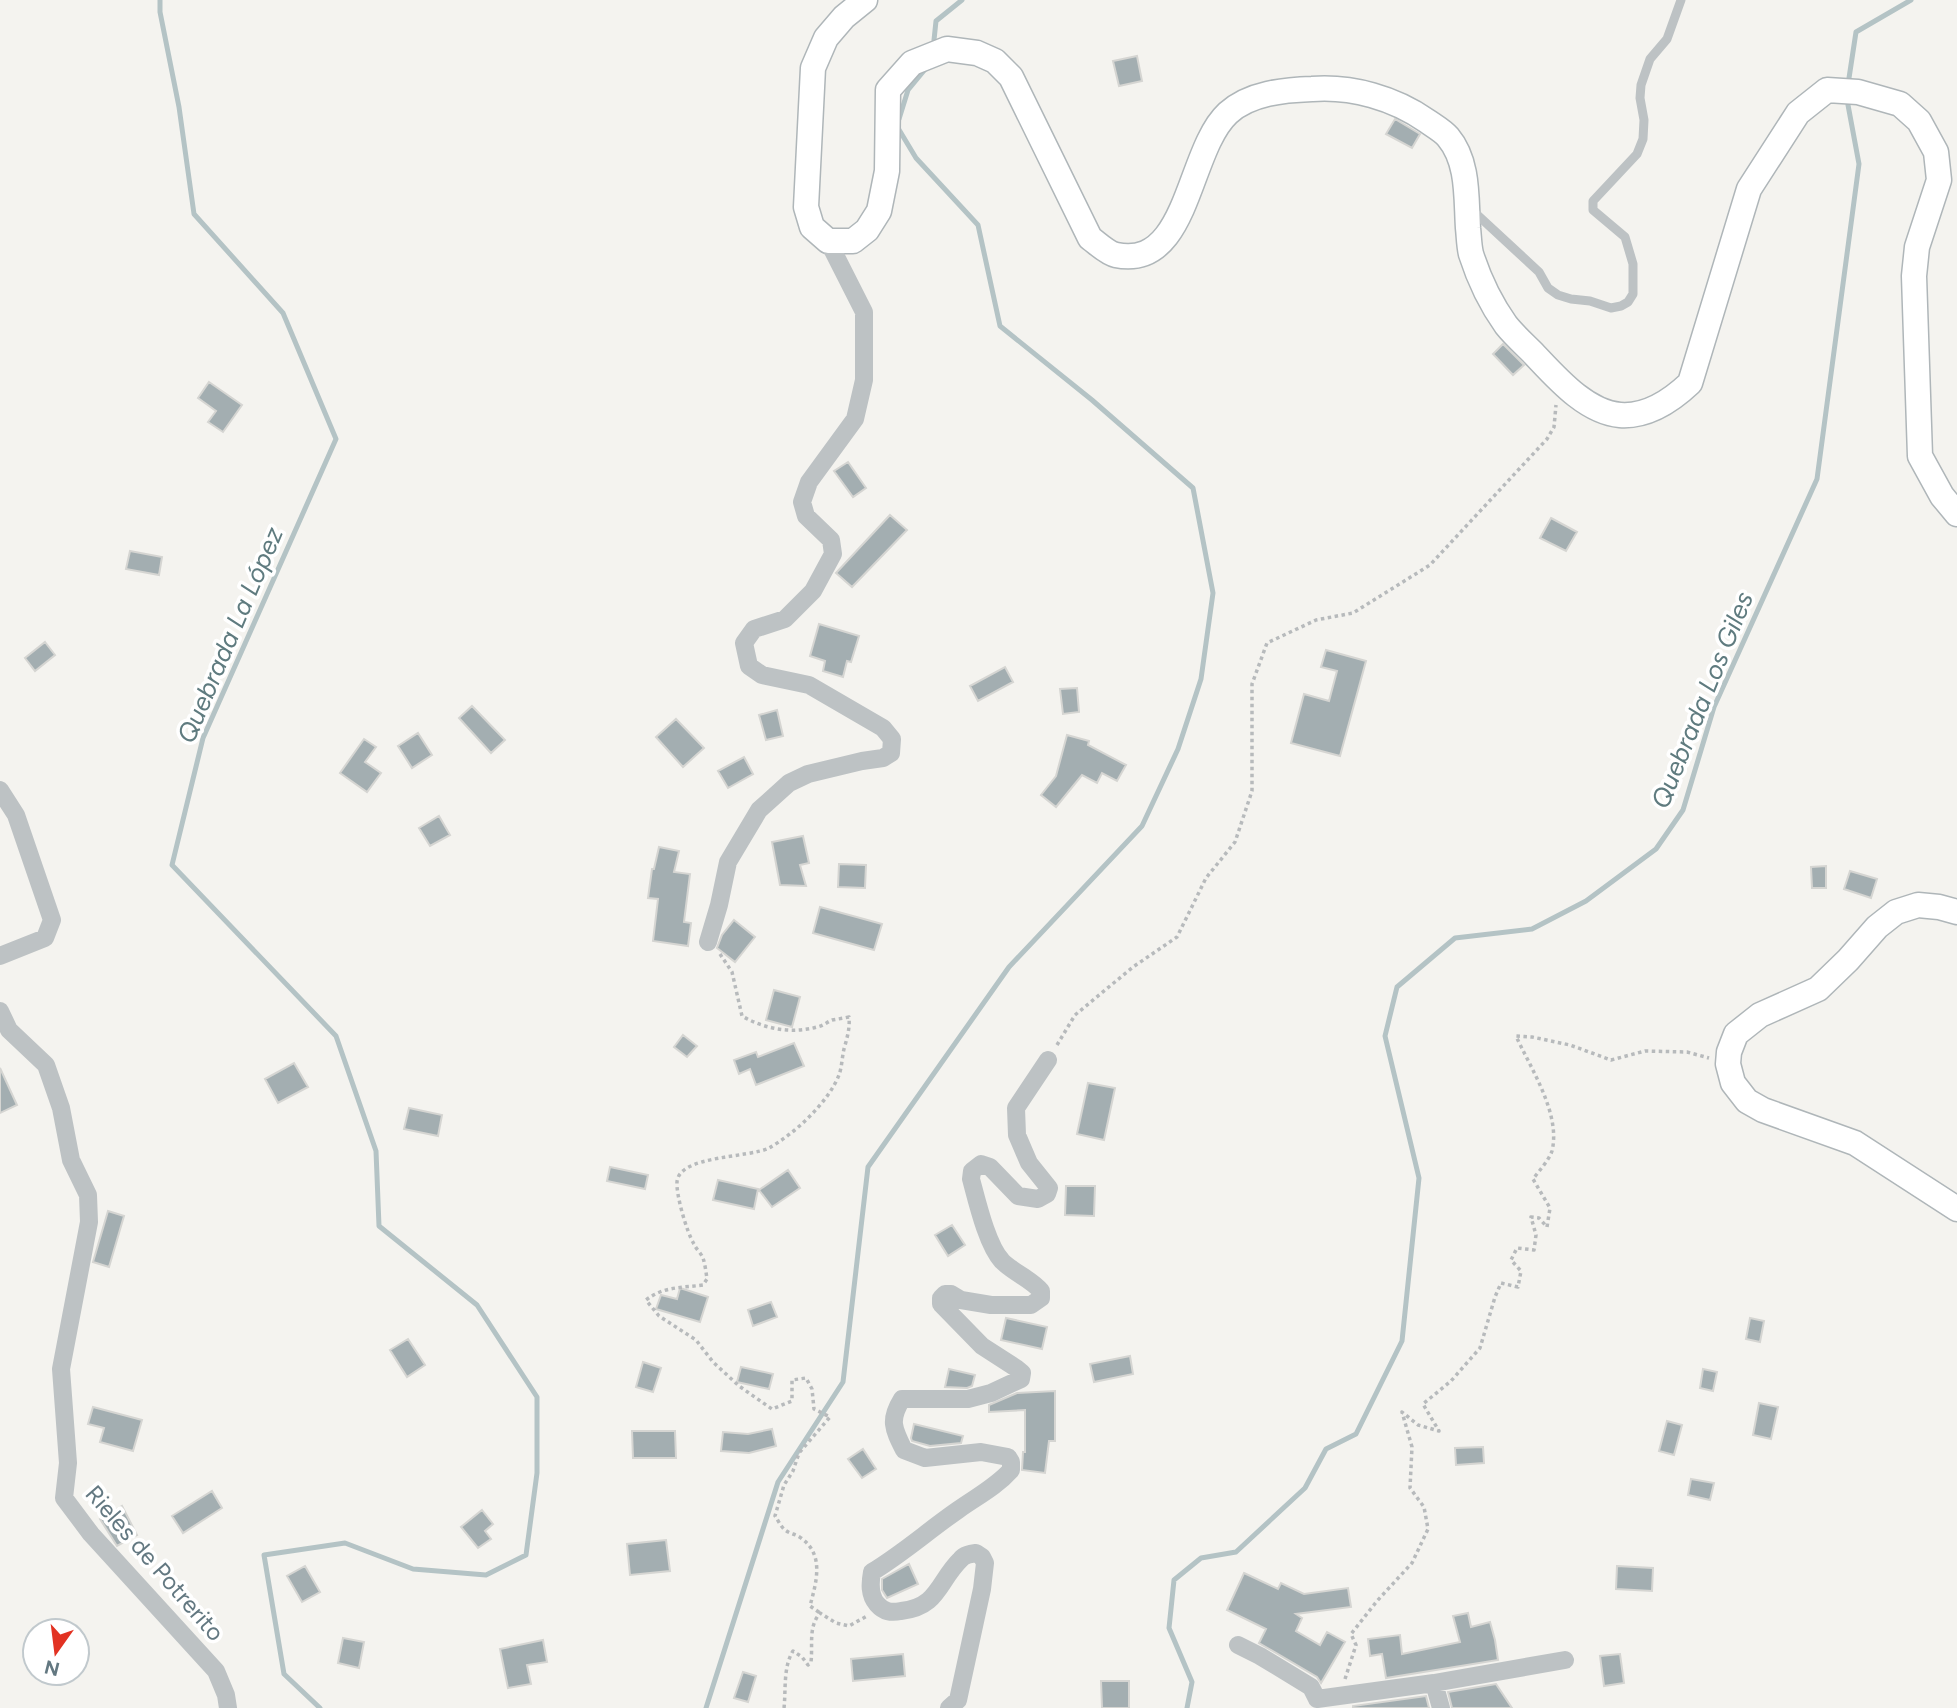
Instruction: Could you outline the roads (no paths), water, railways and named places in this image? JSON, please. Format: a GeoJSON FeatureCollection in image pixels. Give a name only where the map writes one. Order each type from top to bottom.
{"type":"FeatureCollection","features":[{"type":"Feature","properties":{"kind":"main road"},"geometry":{"type":"LineString","coordinates":[[865,0],[826,38],[813,68],[806,208],[812,227],[828,241],[853,241],[867,230],[878,211],[887,171],[888,90],[912,63],[947,49],[977,53],[995,61],[1011,77],[1090,238],[1114,255],[1139,255],[1158,247],[1168,236],[1180,214],[1204,148],[1227,114],[1246,102],[1283,91],[1332,87],[1355,90],[1390,102],[1424,119],[1447,136],[1458,153],[1464,172],[1470,252],[1488,295],[1507,326],[1566,388],[1601,411],[1621,415],[1646,412],[1675,397],[1690,383],[1749,189],[1798,113],[1827,90],[1858,92],[1900,104],[1919,121],[1936,152],[1939,180],[1917,247],[1914,276],[1920,456],[1942,496],[1957,514]]}},
{"type":"Feature","properties":{"kind":"main road"},"geometry":{"type":"LineString","coordinates":[[1957,912],[1918,905],[1896,912],[1877,927],[1848,961],[1818,989],[1760,1015],[1736,1034],[1729,1052],[1728,1064],[1733,1083],[1747,1101],[1763,1110],[1855,1143],[1957,1209]]}},
{"type":"Feature","properties":{"kind":"street"},"geometry":{"type":"LineString","coordinates":[[708,942],[728,862],[760,810],[789,783],[808,774],[883,758],[891,753],[892,739],[883,729],[809,685],[762,675],[749,666],[744,643],[754,629],[785,620],[813,591],[833,554],[831,540],[806,516],[802,502],[809,482],[855,419],[864,380],[864,312],[828,241]]}},
{"type":"Feature","properties":{"kind":"street"},"geometry":{"type":"LineString","coordinates":[[0,790],[16,815],[51,920],[45,938],[0,956]]}},
{"type":"Feature","properties":{"kind":"street","name":"Rieles de Potrerito"},"geometry":{"type":"LineString","coordinates":[[0,1011],[5,1034],[46,1065],[61,1108],[71,1160],[88,1195],[89,1222],[61,1368],[68,1463],[64,1498],[91,1534],[216,1671],[226,1695],[228,1708]]}},
{"type":"Feature","properties":{"kind":"street"},"geometry":{"type":"LineString","coordinates":[[949,1708],[958,1700],[982,1589],[985,1563],[982,1557],[975,1553],[962,1557],[929,1602],[910,1610],[891,1613],[874,1601],[870,1590],[872,1572],[890,1562],[957,1510],[995,1485],[1011,1470],[1011,1462],[1008,1457],[999,1454],[981,1452],[925,1458],[904,1450],[894,1429],[894,1412],[902,1399],[968,1399],[1021,1379],[1022,1373],[982,1346],[941,1304],[945,1294],[951,1294],[961,1300],[991,1305],[1031,1305],[1041,1298],[1041,1291],[1035,1284],[1028,1282],[1000,1259],[987,1232],[971,1179],[972,1171],[981,1164],[990,1167],[1018,1196],[1038,1199],[1047,1194],[1049,1188],[1028,1163],[1017,1135],[1016,1108],[1048,1060]]}},
{"type":"Feature","properties":{"kind":"street"},"geometry":{"type":"LineString","coordinates":[[1238,1645],[1311,1687],[1312,1704],[1340,1696],[1565,1660]]}},
{"type":"Feature","properties":{"kind":"street"},"geometry":{"type":"LineString","coordinates":[[1434,1683],[1441,1708]]}},
{"type":"Feature","properties":{"kind":"lane"},"geometry":{"type":"LineString","coordinates":[[1467,206],[1539,272],[1548,288],[1558,295],[1611,308],[1628,302],[1633,294],[1633,264],[1625,237],[1593,211],[1593,201],[1637,154],[1644,130],[1641,85],[1650,59],[1667,39],[1681,0]]}},
{"type":"Feature","properties":{"kind":"waterway","name":"Quebrada La López"},"geometry":{"type":"LineString","coordinates":[[160,0],[194,214],[283,313],[336,439],[203,738],[172,865],[336,1036],[376,1151],[379,1226],[477,1305],[537,1397],[537,1473],[526,1555],[486,1575],[413,1569],[345,1543],[264,1555],[284,1674],[320,1708]]}},
{"type":"Feature","properties":{"kind":"waterway"},"geometry":{"type":"LineString","coordinates":[[934,40],[936,21],[962,0]]}},
{"type":"Feature","properties":{"kind":"waterway","name":"Quebrada Los Giles"},"geometry":{"type":"LineString","coordinates":[[1849,78],[1856,32],[1911,0]]}},
{"type":"Feature","properties":{"kind":"waterway"},"geometry":{"type":"LineString","coordinates":[[899,119],[908,90],[927,67]]}},
{"type":"Feature","properties":{"kind":"waterway","name":"Quebrada Los Giles"},"geometry":{"type":"LineString","coordinates":[[1187,1708],[1192,1682],[1169,1628],[1174,1580],[1201,1558],[1236,1552],[1305,1488],[1326,1449],[1356,1434],[1402,1341],[1419,1178],[1385,1036],[1397,987],[1455,938],[1532,929],[1586,901],[1656,849],[1683,810],[1714,707],[1817,479],[1859,164],[1848,105]]}},
{"type":"Feature","properties":{"kind":"waterway"},"geometry":{"type":"LineString","coordinates":[[706,1708],[778,1482],[843,1382],[868,1167],[1009,967],[1142,826],[1178,749],[1201,679],[1213,593],[1193,488],[1092,400],[1000,326],[978,225],[916,158],[898,128]]}}]}
